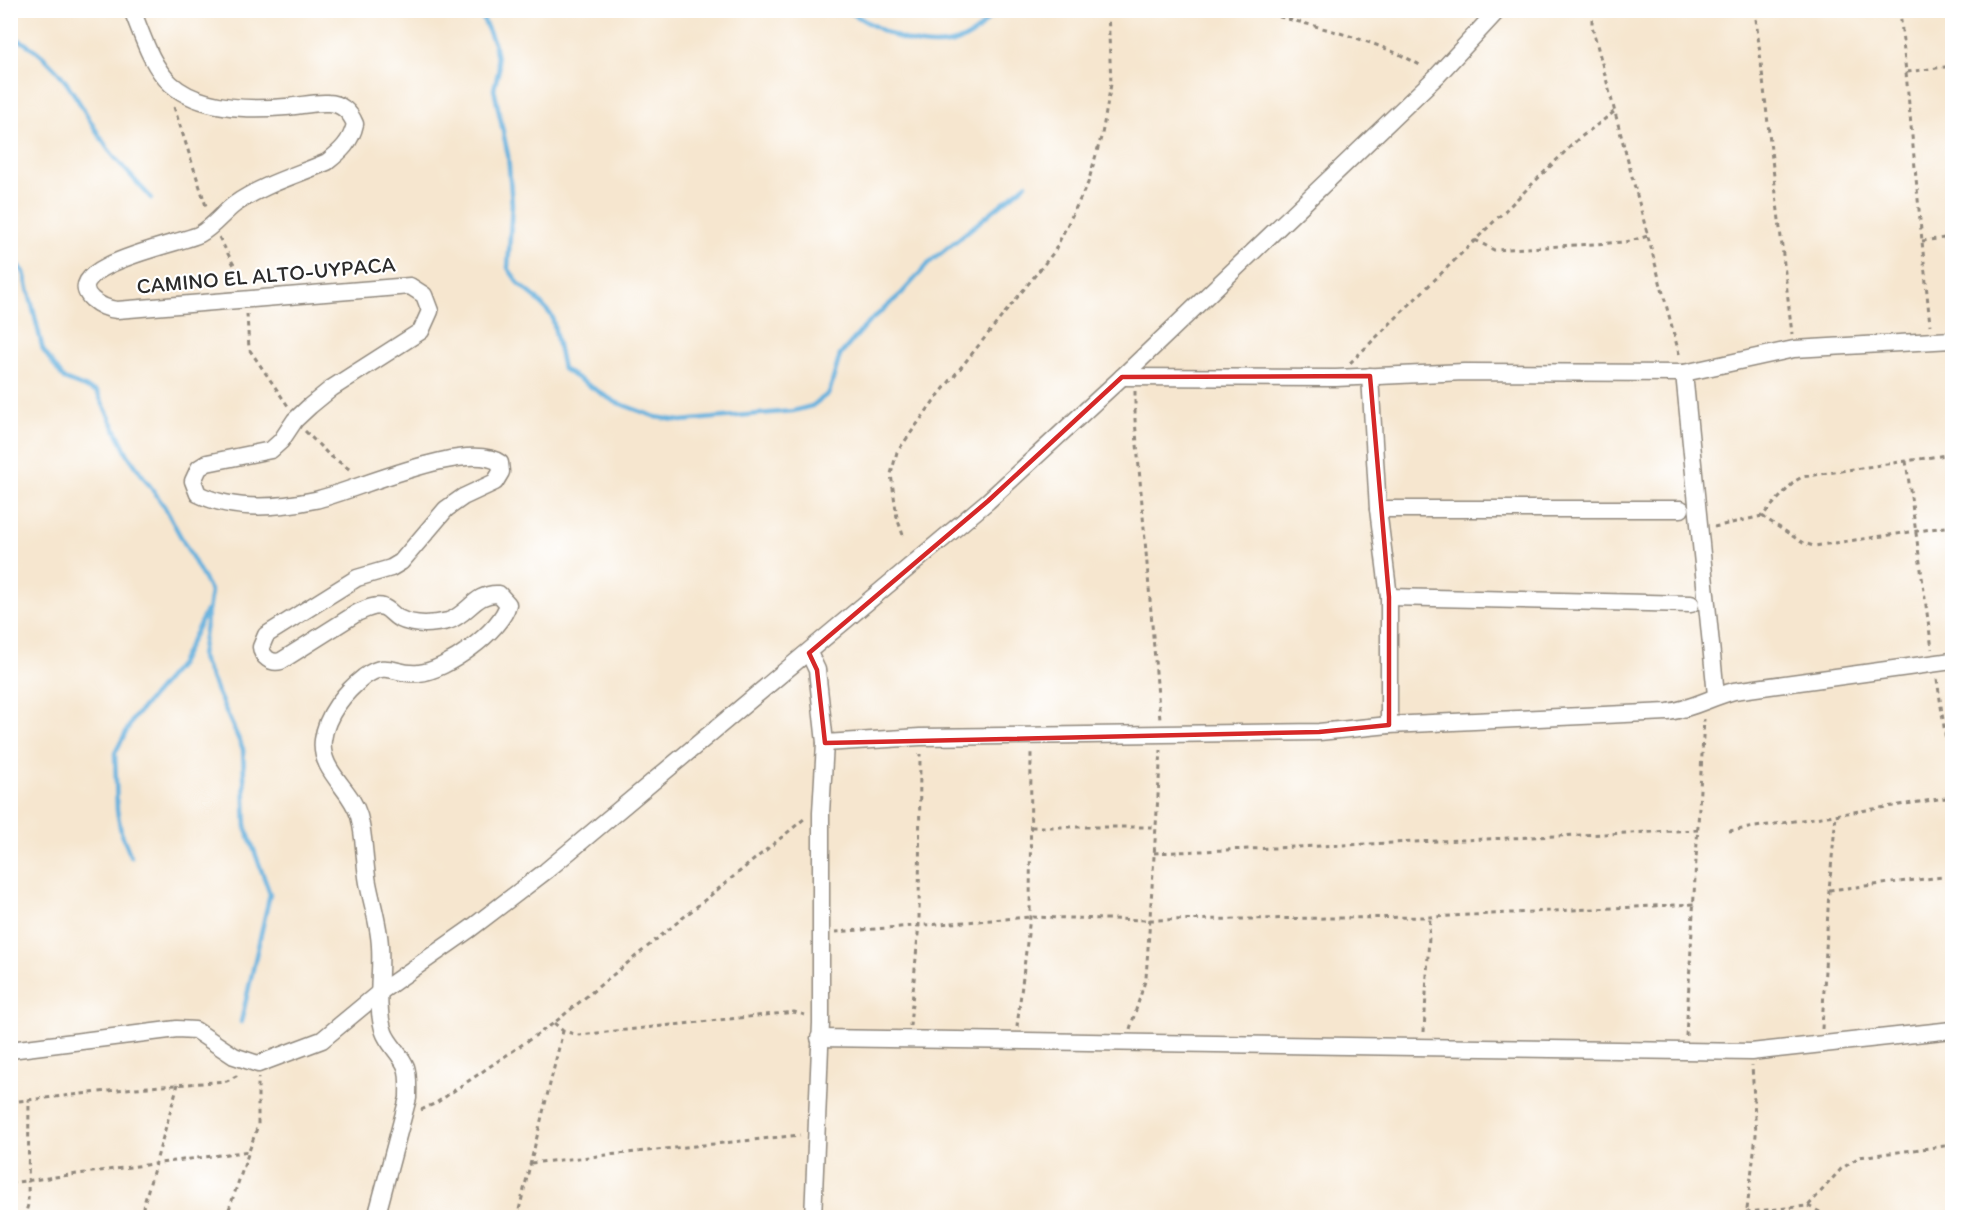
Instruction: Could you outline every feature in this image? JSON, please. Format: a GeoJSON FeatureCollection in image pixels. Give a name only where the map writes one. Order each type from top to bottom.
{"type":"FeatureCollection","features":[{"type":"Feature","properties":{"kind":"street","name":"CAMINO EL ALTO-UYPACA"},"geometry":{"type":"LineString","coordinates":[[132,10],[155,63],[168,82],[179,91],[204,101],[235,108],[285,107],[329,102],[347,109],[355,124],[349,142],[327,162],[235,204],[201,234],[144,251],[99,269],[88,283],[86,289],[89,296],[106,309],[117,310],[410,286],[424,295],[430,311],[421,331],[317,400],[295,420],[281,441],[271,450],[207,463],[199,468],[193,481],[198,494],[218,504],[291,504],[318,499],[452,459],[488,456],[500,463],[501,468],[495,482],[470,493],[446,509],[401,562],[382,572],[371,572],[337,589],[266,635],[262,641],[264,655],[276,662],[370,607],[383,607],[414,625],[457,617],[486,594],[499,594],[508,604],[498,625],[442,668],[417,674],[401,672],[389,667],[374,669],[342,697],[329,720],[322,741],[329,771],[345,790],[359,815],[368,885],[380,945],[380,992],[384,1032],[406,1067],[408,1098],[376,1218]]}},
{"type":"Feature","properties":{"kind":"street"},"geometry":{"type":"LineString","coordinates":[[10,1050],[177,1029],[195,1030],[234,1056],[258,1064],[322,1041],[380,992],[470,929],[546,871],[988,501],[1129,377],[1437,76],[1498,10]]}},
{"type":"Feature","properties":{"kind":"street"},"geometry":{"type":"LineString","coordinates":[[1129,377],[1336,378],[1464,372],[1684,373],[1794,349],[1953,340]]}},
{"type":"Feature","properties":{"kind":"street"},"geometry":{"type":"LineString","coordinates":[[1684,373],[1716,695]]}},
{"type":"Feature","properties":{"kind":"street"},"geometry":{"type":"LineString","coordinates":[[1370,376],[1378,509],[1389,597],[1389,725]]}},
{"type":"Feature","properties":{"kind":"street"},"geometry":{"type":"LineString","coordinates":[[1378,509],[1681,509]]}},
{"type":"Feature","properties":{"kind":"street"},"geometry":{"type":"LineString","coordinates":[[1389,597],[1691,604]]}},
{"type":"Feature","properties":{"kind":"street"},"geometry":{"type":"LineString","coordinates":[[809,652],[817,670],[825,742],[821,813],[820,1031],[813,1218]]}},
{"type":"Feature","properties":{"kind":"street"},"geometry":{"type":"LineString","coordinates":[[825,742],[920,737],[1162,736],[1319,732],[1389,725],[1668,712],[1686,710],[1716,695],[1953,661]]}},
{"type":"Feature","properties":{"kind":"street"},"geometry":{"type":"LineString","coordinates":[[820,1031],[909,1039],[1751,1052],[1953,1030]]}},
{"type":"Feature","properties":{"kind":"path"},"geometry":{"type":"LineString","coordinates":[[903,535],[897,518],[891,474],[897,452],[933,402],[1054,252],[1088,183],[1102,134],[1111,84],[1108,10]]}},
{"type":"Feature","properties":{"kind":"path"},"geometry":{"type":"LineString","coordinates":[[1253,10],[1297,20],[1381,47],[1410,59],[1437,76]]}},
{"type":"Feature","properties":{"kind":"path"},"geometry":{"type":"LineString","coordinates":[[1593,10],[1592,26],[1684,373]]}},
{"type":"Feature","properties":{"kind":"path"},"geometry":{"type":"LineString","coordinates":[[1755,10],[1794,349]]}},
{"type":"Feature","properties":{"kind":"path"},"geometry":{"type":"LineString","coordinates":[[1900,10],[1931,343]]}},
{"type":"Feature","properties":{"kind":"path"},"geometry":{"type":"LineString","coordinates":[[1906,72],[1953,66]]}},
{"type":"Feature","properties":{"kind":"path"},"geometry":{"type":"LineString","coordinates":[[1336,378],[1577,140],[1614,112]]}},
{"type":"Feature","properties":{"kind":"path"},"geometry":{"type":"LineString","coordinates":[[1475,240],[1494,250],[1626,242],[1648,236]]}},
{"type":"Feature","properties":{"kind":"path"},"geometry":{"type":"LineString","coordinates":[[1922,241],[1953,237]]}},
{"type":"Feature","properties":{"kind":"path"},"geometry":{"type":"LineString","coordinates":[[1126,1043],[1146,978],[1162,736],[1135,420],[1129,377]]}},
{"type":"Feature","properties":{"kind":"path"},"geometry":{"type":"LineString","coordinates":[[1701,530],[1762,516],[1795,480],[1802,477],[1953,454]]}},
{"type":"Feature","properties":{"kind":"path"},"geometry":{"type":"LineString","coordinates":[[1906,461],[1953,781]]}},
{"type":"Feature","properties":{"kind":"path"},"geometry":{"type":"LineString","coordinates":[[1762,516],[1803,543],[1814,546],[1953,526]]}},
{"type":"Feature","properties":{"kind":"path"},"geometry":{"type":"LineString","coordinates":[[1685,1051],[1704,717],[1699,705]]}},
{"type":"Feature","properties":{"kind":"path"},"geometry":{"type":"LineString","coordinates":[[909,1039],[919,923],[920,737]]}},
{"type":"Feature","properties":{"kind":"path"},"geometry":{"type":"LineString","coordinates":[[1016,1041],[1030,916],[1031,737]]}},
{"type":"Feature","properties":{"kind":"path"},"geometry":{"type":"LineString","coordinates":[[1729,831],[1953,797]]}},
{"type":"Feature","properties":{"kind":"path"},"geometry":{"type":"LineString","coordinates":[[404,1112],[416,1111],[436,1103],[554,1023],[806,817],[821,813]]}},
{"type":"Feature","properties":{"kind":"path"},"geometry":{"type":"LineString","coordinates":[[1822,1044],[1828,890],[1836,815]]}},
{"type":"Feature","properties":{"kind":"path"},"geometry":{"type":"LineString","coordinates":[[1031,827],[1155,827]]}},
{"type":"Feature","properties":{"kind":"path"},"geometry":{"type":"LineString","coordinates":[[1154,853],[1699,830]]}},
{"type":"Feature","properties":{"kind":"path"},"geometry":{"type":"LineString","coordinates":[[1828,890],[1953,876]]}},
{"type":"Feature","properties":{"kind":"path"},"geometry":{"type":"LineString","coordinates":[[821,933],[919,923],[1030,916],[1149,920],[1430,917],[1695,904]]}},
{"type":"Feature","properties":{"kind":"path"},"geometry":{"type":"LineString","coordinates":[[1423,1047],[1430,917]]}},
{"type":"Feature","properties":{"kind":"path"},"geometry":{"type":"LineString","coordinates":[[554,1023],[563,1031],[579,1035],[794,1012],[820,1031]]}},
{"type":"Feature","properties":{"kind":"path"},"geometry":{"type":"LineString","coordinates":[[517,1218],[563,1031]]}},
{"type":"Feature","properties":{"kind":"path"},"geometry":{"type":"LineString","coordinates":[[1746,1218],[1756,1135],[1751,1052]]}},
{"type":"Feature","properties":{"kind":"path"},"geometry":{"type":"LineString","coordinates":[[10,1102],[227,1081],[258,1064],[258,1125],[226,1218]]}},
{"type":"Feature","properties":{"kind":"path"},"geometry":{"type":"LineString","coordinates":[[140,1218],[178,1084]]}},
{"type":"Feature","properties":{"kind":"path"},"geometry":{"type":"LineString","coordinates":[[24,1218],[28,1205],[29,1100]]}},
{"type":"Feature","properties":{"kind":"path"},"geometry":{"type":"LineString","coordinates":[[531,1163],[815,1134]]}},
{"type":"Feature","properties":{"kind":"path"},"geometry":{"type":"LineString","coordinates":[[1808,1206],[1841,1169],[1859,1157],[1953,1145]]}},
{"type":"Feature","properties":{"kind":"path"},"geometry":{"type":"LineString","coordinates":[[10,1183],[250,1151]]}},
{"type":"Feature","properties":{"kind":"path"},"geometry":{"type":"LineString","coordinates":[[1746,1212],[1808,1206],[1832,1218]]}},
{"type":"Feature","properties":{"kind":"highlighted area"},"geometry":{"type":"Polygon","coordinates":[[[1370,376],[1389,597],[1389,725],[1319,732],[825,743],[817,670],[809,653],[988,501],[1122,377],[1370,376]]]}},
{"type":"Feature","properties":{"kind":"waterway"},"geometry":{"type":"LineString","coordinates":[[479,10],[494,43],[499,69],[494,89],[508,155],[512,204],[508,268],[519,284],[534,296],[552,316],[563,369],[615,402],[656,417],[681,421],[793,411],[812,406],[829,393],[840,355],[868,323],[901,294],[930,262],[1026,184]]}},
{"type":"Feature","properties":{"kind":"waterway"},"geometry":{"type":"LineString","coordinates":[[847,10],[876,27],[908,41],[941,45],[957,42],[973,34],[995,10]]}},
{"type":"Feature","properties":{"kind":"waterway"},"geometry":{"type":"LineString","coordinates":[[10,35],[44,57],[57,71],[108,149],[151,198]]}},
{"type":"Feature","properties":{"kind":"waterway"},"geometry":{"type":"LineString","coordinates":[[10,255],[24,272],[43,350],[64,379],[97,392],[128,455],[164,506],[211,592],[201,656],[243,749],[246,828],[270,894],[241,1022]]}},
{"type":"Feature","properties":{"kind":"waterway"},"geometry":{"type":"LineString","coordinates":[[131,857],[121,832],[117,810],[115,753],[133,719],[180,664],[206,611]]}}]}
